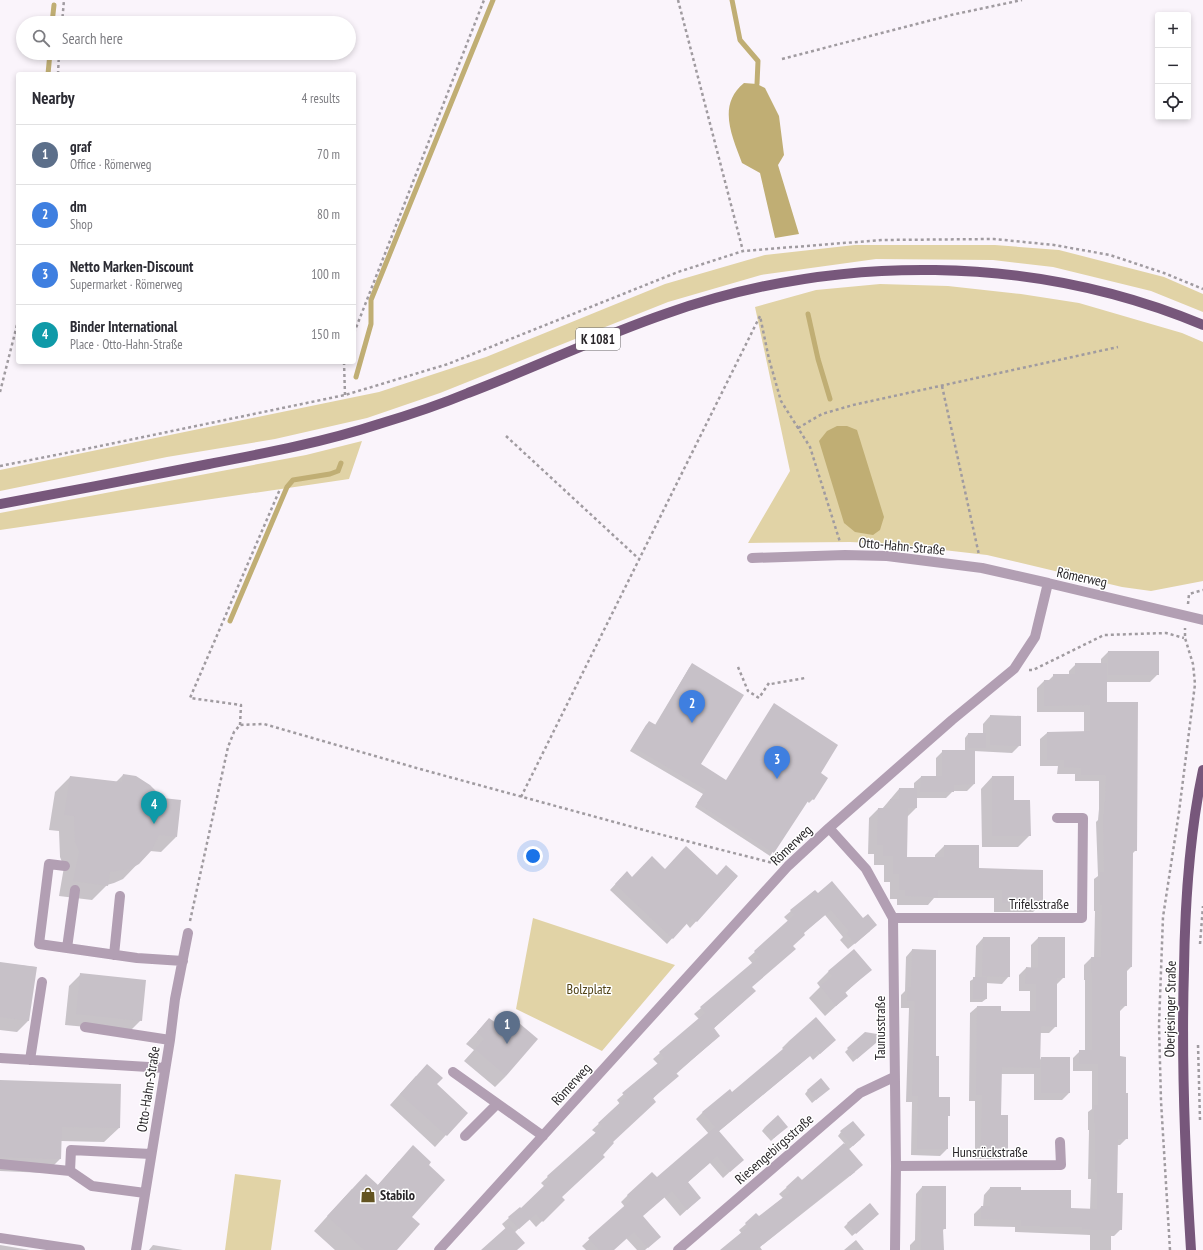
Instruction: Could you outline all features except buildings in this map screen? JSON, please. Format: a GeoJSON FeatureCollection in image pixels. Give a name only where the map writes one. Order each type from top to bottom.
{"type":"FeatureCollection","features":[{"type":"Feature","properties":{"kind":"main road","name":"K 1081"},"geometry":{"type":"LineString","coordinates":[[0,504],[232,460],[351,433],[466,394],[608,335],[666,313],[728,295],[812,278],[864,272],[905,270],[963,271],[1006,274],[1057,282],[1117,295],[1203,325]]}},
{"type":"Feature","properties":{"kind":"main road","name":"Oberjesinger Straße"},"geometry":{"type":"LineString","coordinates":[[1191,1250],[1184,1086],[1185,927],[1196,809],[1203,770]]}},
{"type":"Feature","properties":{"kind":"street","name":"Otto-Hahn-Straße"},"geometry":{"type":"LineString","coordinates":[[752,558],[893,556],[982,568],[1048,583]]}},
{"type":"Feature","properties":{"kind":"street","name":"Römerweg"},"geometry":{"type":"LineString","coordinates":[[438,1250],[788,866],[952,720],[1014,669],[1035,637],[1048,583],[1203,620]]}},
{"type":"Feature","properties":{"kind":"street","name":"Trifelsstraße"},"geometry":{"type":"LineString","coordinates":[[893,918],[1082,918],[1082,818],[1057,818]]}},
{"type":"Feature","properties":{"kind":"street","name":"Taunusstraße"},"geometry":{"type":"LineString","coordinates":[[829,828],[866,869],[893,918],[896,1166],[894,1250]]}},
{"type":"Feature","properties":{"kind":"street"},"geometry":{"type":"LineString","coordinates":[[65,866],[49,864],[39,944],[137,958],[183,961]]}},
{"type":"Feature","properties":{"kind":"street"},"geometry":{"type":"LineString","coordinates":[[67,948],[75,890]]}},
{"type":"Feature","properties":{"kind":"street"},"geometry":{"type":"LineString","coordinates":[[114,955],[120,896]]}},
{"type":"Feature","properties":{"kind":"street","name":"Otto-Hahn-Straße"},"geometry":{"type":"LineString","coordinates":[[136,1250],[188,933]]}},
{"type":"Feature","properties":{"kind":"street"},"geometry":{"type":"LineString","coordinates":[[30,1060],[42,982]]}},
{"type":"Feature","properties":{"kind":"street"},"geometry":{"type":"LineString","coordinates":[[85,1027],[170,1040]]}},
{"type":"Feature","properties":{"kind":"street"},"geometry":{"type":"LineString","coordinates":[[0,1058],[166,1068]]}},
{"type":"Feature","properties":{"kind":"street"},"geometry":{"type":"LineString","coordinates":[[453,1072],[543,1136]]}},
{"type":"Feature","properties":{"kind":"street","name":"Riesengebirgsstraße"},"geometry":{"type":"LineString","coordinates":[[678,1250],[860,1093],[894,1077]]}},
{"type":"Feature","properties":{"kind":"street"},"geometry":{"type":"LineString","coordinates":[[465,1136],[497,1104]]}},
{"type":"Feature","properties":{"kind":"street","name":"Hunsrückstraße"},"geometry":{"type":"LineString","coordinates":[[896,1166],[1061,1165],[1060,1142]]}},
{"type":"Feature","properties":{"kind":"street"},"geometry":{"type":"LineString","coordinates":[[70,1172],[71,1150],[152,1154]]}},
{"type":"Feature","properties":{"kind":"street"},"geometry":{"type":"LineString","coordinates":[[0,1164],[70,1172],[92,1186],[145,1193]]}},
{"type":"Feature","properties":{"kind":"street"},"geometry":{"type":"LineString","coordinates":[[0,1238],[80,1250]]}},
{"type":"Feature","properties":{"kind":"path"},"geometry":{"type":"LineString","coordinates":[[63,16],[64,0]]}},
{"type":"Feature","properties":{"kind":"path"},"geometry":{"type":"LineString","coordinates":[[356,328],[484,0]]}},
{"type":"Feature","properties":{"kind":"path"},"geometry":{"type":"LineString","coordinates":[[678,0],[743,251]]}},
{"type":"Feature","properties":{"kind":"path"},"geometry":{"type":"LineString","coordinates":[[782,59],[950,15],[1022,0]]}},
{"type":"Feature","properties":{"kind":"path"},"geometry":{"type":"LineString","coordinates":[[58,72],[59,60]]}},
{"type":"Feature","properties":{"kind":"path"},"geometry":{"type":"LineString","coordinates":[[521,797],[760,316],[769,359],[781,401],[810,447],[845,556]]}},
{"type":"Feature","properties":{"kind":"path"},"geometry":{"type":"LineString","coordinates":[[0,392],[16,329]]}},
{"type":"Feature","properties":{"kind":"path"},"geometry":{"type":"LineString","coordinates":[[798,428],[822,414],[853,405],[1118,347]]}},
{"type":"Feature","properties":{"kind":"path"},"geometry":{"type":"LineString","coordinates":[[344,364],[344,395]]}},
{"type":"Feature","properties":{"kind":"path"},"geometry":{"type":"LineString","coordinates":[[942,386],[982,568]]}},
{"type":"Feature","properties":{"kind":"path"},"geometry":{"type":"LineString","coordinates":[[506,436],[639,559]]}},
{"type":"Feature","properties":{"kind":"path"},"geometry":{"type":"LineString","coordinates":[[188,933],[228,747],[234,732],[240,725],[241,705],[190,698],[280,489]]}},
{"type":"Feature","properties":{"kind":"path"},"geometry":{"type":"LineString","coordinates":[[1186,616],[1189,594],[1203,590]]}},
{"type":"Feature","properties":{"kind":"path"},"geometry":{"type":"LineString","coordinates":[[1014,669],[1033,670],[1104,635],[1166,633],[1184,638]]}},
{"type":"Feature","properties":{"kind":"path"},"geometry":{"type":"LineString","coordinates":[[738,667],[748,691],[759,698],[769,683],[771,684],[805,678]]}},
{"type":"Feature","properties":{"kind":"path"},"geometry":{"type":"LineString","coordinates":[[240,725],[264,724],[650,832],[788,866]]}},
{"type":"Feature","properties":{"kind":"path"},"geometry":{"type":"LineString","coordinates":[[1200,951],[1203,906]]}},
{"type":"Feature","properties":{"kind":"path"},"geometry":{"type":"LineString","coordinates":[[1198,1043],[1200,1122]]}},
{"type":"Feature","properties":{"kind":"green space"},"geometry":{"type":"Polygon","coordinates":[[[855,245],[995,245],[1059,250],[1164,277],[1203,294],[1203,312],[1151,291],[1053,267],[993,260],[876,259],[761,275],[668,302],[440,393],[367,418],[275,439],[167,457],[0,491],[0,470],[379,392],[486,357],[665,284],[765,255],[855,245]]]}},
{"type":"Feature","properties":{"kind":"green space"},"geometry":{"type":"Polygon","coordinates":[[[880,284],[948,286],[1021,294],[1079,303],[1182,333],[1203,342],[1203,581],[1151,591],[1122,587],[987,555],[891,544],[850,542],[748,543],[790,471],[755,307],[816,290],[880,284]]]}},
{"type":"Feature","properties":{"kind":"green space"},"geometry":{"type":"Polygon","coordinates":[[[362,441],[349,479],[0,530],[0,513],[306,455],[362,441]]]}},
{"type":"Feature","properties":{"kind":"green space","name":"Bolzplatz"},"geometry":{"type":"Polygon","coordinates":[[[533,918],[675,965],[602,1051],[516,1009],[533,918]]]}},
{"type":"Feature","properties":{"kind":"green space"},"geometry":{"type":"Polygon","coordinates":[[[235,1174],[281,1180],[271,1250],[225,1250],[235,1174]]]}},
{"type":"Feature","properties":{"kind":"shaded area"},"geometry":{"type":"Polygon","coordinates":[[[744,83],[757,84],[765,88],[779,116],[784,155],[778,165],[799,234],[775,238],[760,173],[742,163],[738,153],[731,132],[729,111],[731,101],[736,92],[744,83]]]}},
{"type":"Feature","properties":{"kind":"shaded area"},"geometry":{"type":"Polygon","coordinates":[[[837,426],[847,426],[857,430],[884,517],[880,530],[873,535],[855,532],[844,523],[819,441],[827,431],[837,426]]]}},
{"type":"Feature","properties":{"kind":"waterway"},"geometry":{"type":"LineString","coordinates":[[356,377],[371,324],[371,300],[493,0]]}},
{"type":"Feature","properties":{"kind":"waterway"},"geometry":{"type":"LineString","coordinates":[[732,0],[740,40],[758,61],[757,84]]}},
{"type":"Feature","properties":{"kind":"waterway"},"geometry":{"type":"LineString","coordinates":[[53,16],[54,5]]}},
{"type":"Feature","properties":{"kind":"waterway"},"geometry":{"type":"LineString","coordinates":[[48,72],[49,60]]}},
{"type":"Feature","properties":{"kind":"waterway"},"geometry":{"type":"LineString","coordinates":[[808,314],[818,359],[830,399]]}},
{"type":"Feature","properties":{"kind":"waterway"},"geometry":{"type":"LineString","coordinates":[[230,621],[287,487],[293,480],[330,474],[338,471],[341,463]]}},
{"type":"Feature","properties":{"kind":"place","name":"dm"},"geometry":{"type":"Point","coordinates":[692,723]}},
{"type":"Feature","properties":{"kind":"place","name":"Netto Marken-Discount"},"geometry":{"type":"Point","coordinates":[777,779]}},
{"type":"Feature","properties":{"kind":"place","name":"Binder International"},"geometry":{"type":"Point","coordinates":[154,824]}},
{"type":"Feature","properties":{"kind":"place","name":"graf"},"geometry":{"type":"Point","coordinates":[507,1044]}},
{"type":"Feature","properties":{"kind":"place","name":"Stabilo"},"geometry":{"type":"Point","coordinates":[368,1195]}}]}
